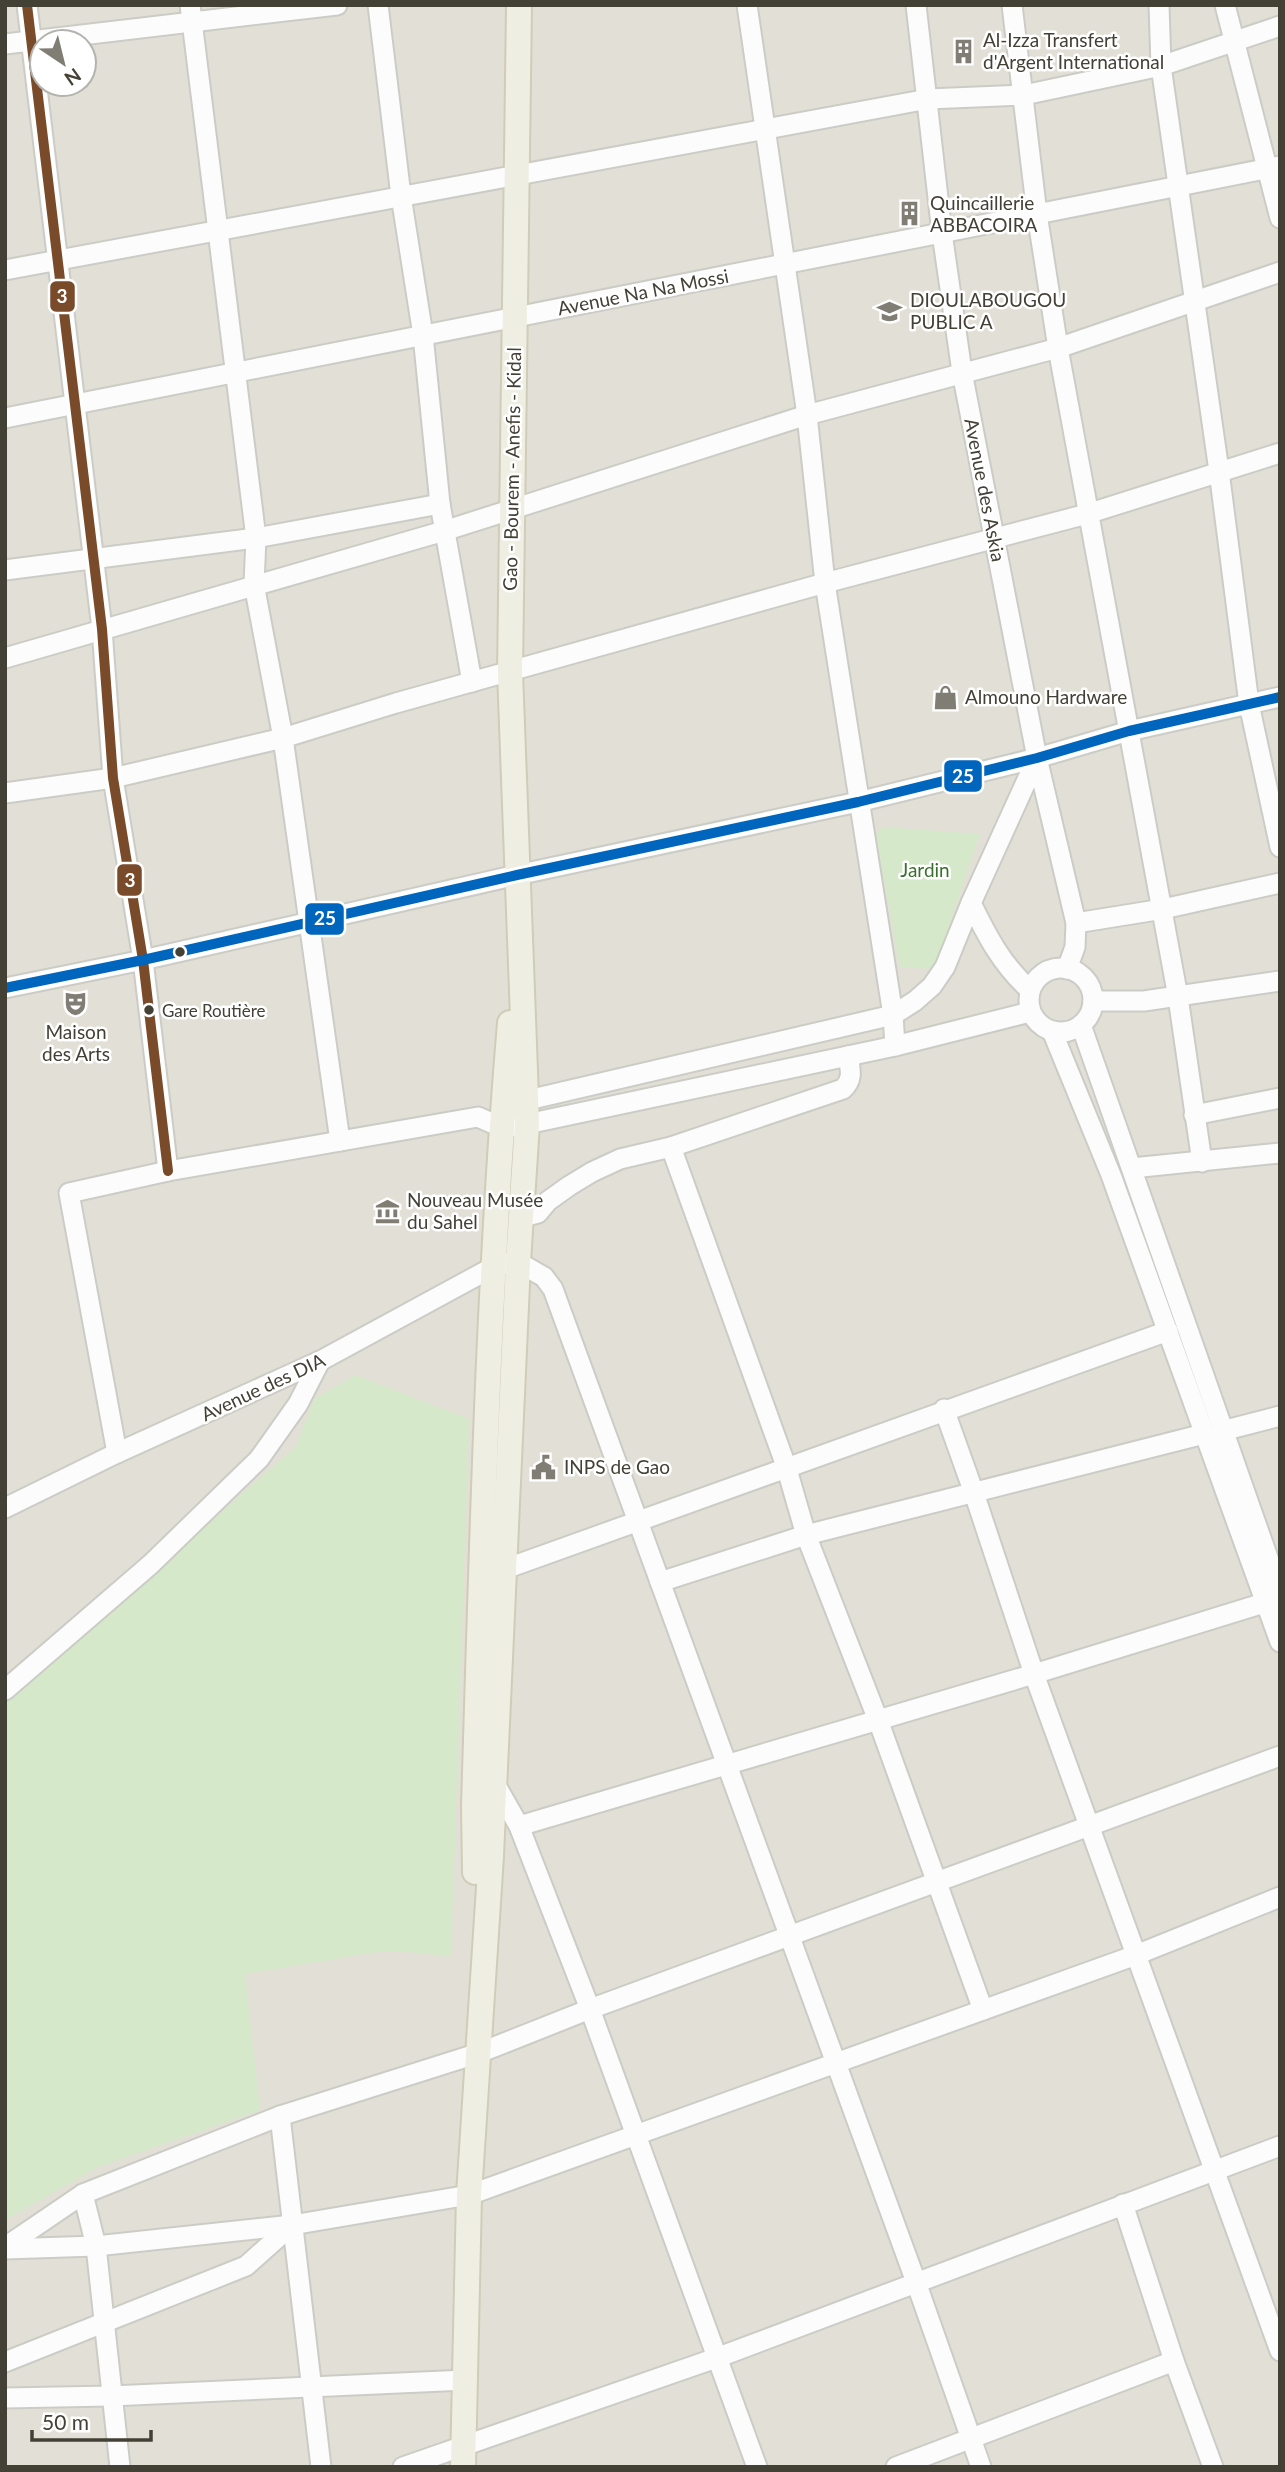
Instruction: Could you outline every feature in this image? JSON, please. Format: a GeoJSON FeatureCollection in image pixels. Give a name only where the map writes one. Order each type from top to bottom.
{"type":"FeatureCollection","features":[{"type":"Feature","properties":{"kind":"main road","name":"Gao - Bourem - Anefis - Kidal"},"geometry":{"type":"LineString","coordinates":[[515,1114],[518,932],[510,672],[519,5]]}},
{"type":"Feature","properties":{"kind":"main road"},"geometry":{"type":"LineString","coordinates":[[479,2053],[474,1806],[486,1409],[507,1264],[522,1217],[515,1114]]}},
{"type":"Feature","properties":{"kind":"main road"},"geometry":{"type":"LineString","coordinates":[[463,2456],[469,2195],[505,1569],[507,1264],[515,1114]]}},
{"type":"Feature","properties":{"kind":"street"},"geometry":{"type":"LineString","coordinates":[[27,5],[30,28]]}},
{"type":"Feature","properties":{"kind":"street"},"geometry":{"type":"LineString","coordinates":[[98,30],[191,14],[337,5]]}},
{"type":"Feature","properties":{"kind":"street"},"geometry":{"type":"LineString","coordinates":[[378,5],[401,196],[423,335],[440,504],[472,682]]}},
{"type":"Feature","properties":{"kind":"street"},"geometry":{"type":"LineString","coordinates":[[747,5],[807,415],[825,583],[893,1015],[895,1045]]}},
{"type":"Feature","properties":{"kind":"street","name":"Avenue des Askia"},"geometry":{"type":"LineString","coordinates":[[916,5],[962,372],[1037,758],[1076,923],[1075,947],[1067,969]]}},
{"type":"Feature","properties":{"kind":"street"},"geometry":{"type":"LineString","coordinates":[[1012,5],[1037,214],[1058,348],[1163,909],[1202,1162]]}},
{"type":"Feature","properties":{"kind":"street"},"geometry":{"type":"LineString","coordinates":[[1159,5],[1161,66],[1176,187],[1219,471],[1249,704],[1280,848]]}},
{"type":"Feature","properties":{"kind":"street"},"geometry":{"type":"LineString","coordinates":[[1225,5],[1273,167],[1280,218]]}},
{"type":"Feature","properties":{"kind":"street"},"geometry":{"type":"LineString","coordinates":[[191,14],[256,538],[254,584],[283,738],[340,1141]]}},
{"type":"Feature","properties":{"kind":"street"},"geometry":{"type":"LineString","coordinates":[[5,270],[928,99],[1024,95],[1161,66],[1280,26]]}},
{"type":"Feature","properties":{"kind":"street"},"geometry":{"type":"LineString","coordinates":[[5,44],[28,41]]}},
{"type":"Feature","properties":{"kind":"street"},"geometry":{"type":"LineString","coordinates":[[39,98],[102,629],[113,778],[143,960],[168,1171]]}},
{"type":"Feature","properties":{"kind":"street","name":"Avenue Na Na Mossi"},"geometry":{"type":"LineString","coordinates":[[5,418],[1273,167]]}},
{"type":"Feature","properties":{"kind":"street"},"geometry":{"type":"LineString","coordinates":[[5,658],[444,531],[807,415],[1058,348],[1280,272]]}},
{"type":"Feature","properties":{"kind":"street"},"geometry":{"type":"LineString","coordinates":[[5,793],[113,778],[283,738],[825,583],[1087,514],[1280,453]]}},
{"type":"Feature","properties":{"kind":"street"},"geometry":{"type":"LineString","coordinates":[[5,570],[256,538],[440,504]]}},
{"type":"Feature","properties":{"kind":"street"},"geometry":{"type":"LineString","coordinates":[[5,988],[143,960],[517,874],[858,802],[1037,758],[1129,731],[1280,697]]}},
{"type":"Feature","properties":{"kind":"street"},"geometry":{"type":"LineString","coordinates":[[515,1114],[893,1015],[915,1001],[932,986],[944,967],[1037,758]]}},
{"type":"Feature","properties":{"kind":"street"},"geometry":{"type":"LineString","coordinates":[[1076,923],[1163,909],[1280,883]]}},
{"type":"Feature","properties":{"kind":"street"},"geometry":{"type":"LineString","coordinates":[[971,903],[992,945],[1012,974],[1030,990]]}},
{"type":"Feature","properties":{"kind":"street"},"geometry":{"type":"LineString","coordinates":[[1067,969],[1086,980],[1093,1001],[1091,1010],[1081,1025],[1062,1032],[1052,1031],[1043,1027],[1030,1012],[1030,990],[1045,972],[1067,969]]}},
{"type":"Feature","properties":{"kind":"street"},"geometry":{"type":"LineString","coordinates":[[1093,1001],[1144,1001],[1280,981]]}},
{"type":"Feature","properties":{"kind":"street"},"geometry":{"type":"LineString","coordinates":[[117,1453],[69,1193],[168,1171],[848,1056],[1030,1012]]}},
{"type":"Feature","properties":{"kind":"street"},"geometry":{"type":"LineString","coordinates":[[1081,1025],[1132,1168],[1213,1433]]}},
{"type":"Feature","properties":{"kind":"street"},"geometry":{"type":"LineString","coordinates":[[1052,1031],[1111,1175],[1168,1331],[1213,1433],[1275,1597],[1280,1642]]}},
{"type":"Feature","properties":{"kind":"street"},"geometry":{"type":"LineString","coordinates":[[522,1217],[538,1213],[548,1201],[592,1172],[620,1159],[671,1147],[843,1089],[849,1084],[851,1076],[848,1056]]}},
{"type":"Feature","properties":{"kind":"street"},"geometry":{"type":"LineString","coordinates":[[1195,1115],[1280,1098]]}},
{"type":"Feature","properties":{"kind":"street"},"geometry":{"type":"LineString","coordinates":[[671,1147],[786,1466],[806,1535],[878,1720],[983,2010]]}},
{"type":"Feature","properties":{"kind":"street"},"geometry":{"type":"LineString","coordinates":[[1132,1168],[1280,1153]]}},
{"type":"Feature","properties":{"kind":"street"},"geometry":{"type":"LineString","coordinates":[[507,1264],[544,1277],[553,1289],[981,2467]]}},
{"type":"Feature","properties":{"kind":"street","name":"Avenue des DIA"},"geometry":{"type":"LineString","coordinates":[[5,1508],[117,1453],[320,1361],[507,1264]]}},
{"type":"Feature","properties":{"kind":"street"},"geometry":{"type":"LineString","coordinates":[[505,1569],[944,1409],[1168,1331]]}},
{"type":"Feature","properties":{"kind":"street"},"geometry":{"type":"LineString","coordinates":[[5,1689],[151,1564],[259,1459],[298,1404],[320,1361]]}},
{"type":"Feature","properties":{"kind":"street"},"geometry":{"type":"LineString","coordinates":[[944,1409],[1034,1674],[1280,2351]]}},
{"type":"Feature","properties":{"kind":"street"},"geometry":{"type":"LineString","coordinates":[[660,1582],[806,1535],[1280,1416]]}},
{"type":"Feature","properties":{"kind":"street"},"geometry":{"type":"LineString","coordinates":[[519,1826],[1034,1674],[1275,1597]]}},
{"type":"Feature","properties":{"kind":"street"},"geometry":{"type":"LineString","coordinates":[[5,2248],[83,2194],[280,2116],[479,2053],[590,2009],[1280,1756]]}},
{"type":"Feature","properties":{"kind":"street"},"geometry":{"type":"LineString","coordinates":[[494,1782],[519,1826],[590,2009],[757,2467]]}},
{"type":"Feature","properties":{"kind":"street"},"geometry":{"type":"LineString","coordinates":[[5,2248],[96,2246],[292,2225],[469,2195],[1136,1955],[1280,1897]]}},
{"type":"Feature","properties":{"kind":"street"},"geometry":{"type":"LineString","coordinates":[[280,2116],[321,2467]]}},
{"type":"Feature","properties":{"kind":"street"},"geometry":{"type":"LineString","coordinates":[[404,2467],[463,2456],[1280,2146]]}},
{"type":"Feature","properties":{"kind":"street"},"geometry":{"type":"LineString","coordinates":[[83,2194],[96,2246],[120,2467]]}},
{"type":"Feature","properties":{"kind":"street"},"geometry":{"type":"LineString","coordinates":[[1123,2204],[1174,2361],[1213,2467]]}},
{"type":"Feature","properties":{"kind":"street"},"geometry":{"type":"LineString","coordinates":[[5,2362],[246,2266],[292,2225]]}},
{"type":"Feature","properties":{"kind":"street"},"geometry":{"type":"LineString","coordinates":[[896,2467],[1174,2361]]}},
{"type":"Feature","properties":{"kind":"street"},"geometry":{"type":"LineString","coordinates":[[5,2398],[111,2396],[466,2379]]}},
{"type":"Feature","properties":{"kind":"shaded area"},"geometry":{"type":"Polygon","coordinates":[[[5,5],[1280,5],[1280,2467],[5,2467],[5,5]]]}},
{"type":"Feature","properties":{"kind":"green space","name":"Jardin"},"geometry":{"type":"Polygon","coordinates":[[[883,827],[980,834],[934,969],[900,967],[876,834],[883,827]]]}},
{"type":"Feature","properties":{"kind":"green space"},"geometry":{"type":"Polygon","coordinates":[[[355,1375],[469,1419],[451,1956],[377,1952],[245,1974],[260,2110],[98,2167],[5,2220],[5,1704],[296,1446],[314,1399],[355,1375]]]}},
{"type":"Feature","properties":{"kind":"transit line","name":"3"},"geometry":{"type":"LineString","coordinates":[[27,5],[102,629],[113,778],[143,960],[168,1171]]}},
{"type":"Feature","properties":{"kind":"transit line","name":"25"},"geometry":{"type":"LineString","coordinates":[[5,988],[858,802],[1037,758],[1129,731],[1280,697]]}},
{"type":"Feature","properties":{"kind":"place","name":"Al-Izza Transfert d'Argent International"},"geometry":{"type":"Point","coordinates":[963,51]}},
{"type":"Feature","properties":{"kind":"place","name":"Quincaillerie ABBACOIRA"},"geometry":{"type":"Point","coordinates":[910,214]}},
{"type":"Feature","properties":{"kind":"place","name":"DIOULABOUGOU PUBLIC A"},"geometry":{"type":"Point","coordinates":[890,311]}},
{"type":"Feature","properties":{"kind":"place","name":"Almouno Hardware"},"geometry":{"type":"Point","coordinates":[945,697]}},
{"type":"Feature","properties":{"kind":"place","name":"Maison des Arts"},"geometry":{"type":"Point","coordinates":[76,1004]}},
{"type":"Feature","properties":{"kind":"place","name":"Gare Routière"},"geometry":{"type":"Point","coordinates":[149,1010]}},
{"type":"Feature","properties":{"kind":"place","name":"Nouveau Musée du Sahel"},"geometry":{"type":"Point","coordinates":[387,1211]}},
{"type":"Feature","properties":{"kind":"place","name":"INPS de Gao"},"geometry":{"type":"Point","coordinates":[544,1467]}}]}
